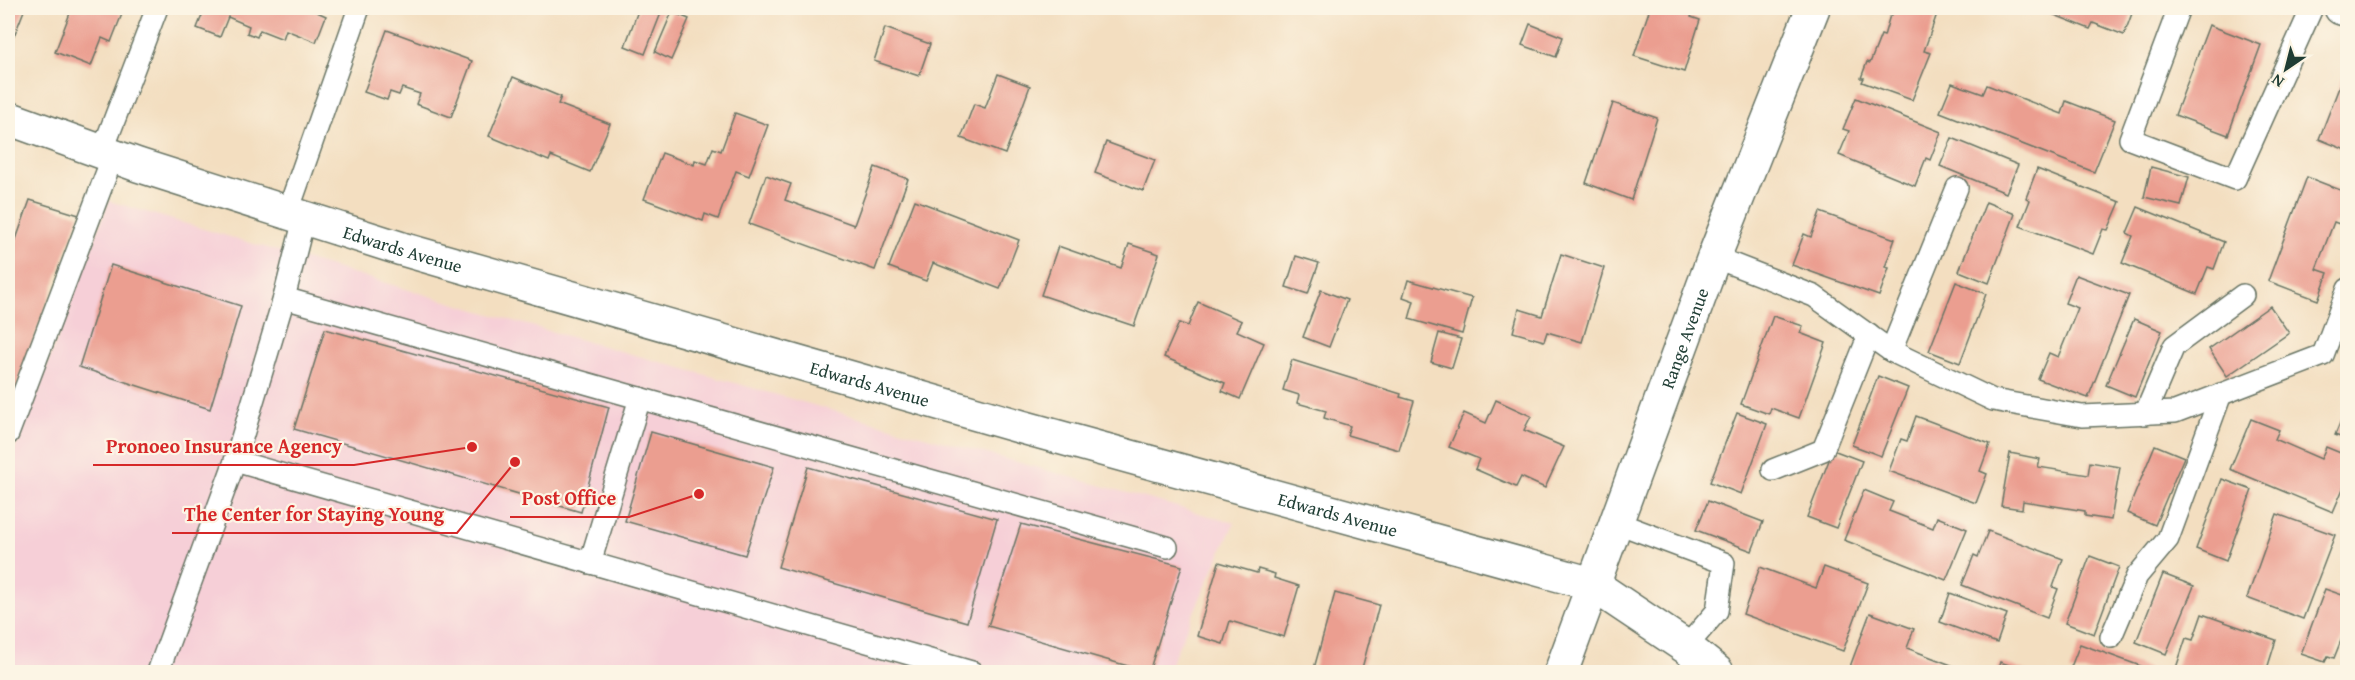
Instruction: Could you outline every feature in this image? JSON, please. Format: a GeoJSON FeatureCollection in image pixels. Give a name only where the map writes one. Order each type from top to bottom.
{"type":"FeatureCollection","features":[{"type":"Feature","properties":{"kind":"street","name":"Range Avenue"},"geometry":{"type":"LineString","coordinates":[[1561,672],[1714,256],[1813,8]]}},
{"type":"Feature","properties":{"kind":"street"},"geometry":{"type":"LineString","coordinates":[[2341,8],[2348,10]]}},
{"type":"Feature","properties":{"kind":"street","name":"Edwards Avenue"},"geometry":{"type":"LineString","coordinates":[[8,118],[107,154],[296,217],[1022,427],[1592,584],[1717,672]]}},
{"type":"Feature","properties":{"kind":"lane"},"geometry":{"type":"LineString","coordinates":[[8,434],[157,8]]}},
{"type":"Feature","properties":{"kind":"lane"},"geometry":{"type":"LineString","coordinates":[[158,672],[235,460],[285,298],[296,217],[359,8]]}},
{"type":"Feature","properties":{"kind":"lane"},"geometry":{"type":"LineString","coordinates":[[2179,8],[2130,139],[2235,179],[2312,8]]}},
{"type":"Feature","properties":{"kind":"lane"},"geometry":{"type":"LineString","coordinates":[[1891,351],[1957,188]]}},
{"type":"Feature","properties":{"kind":"lane"},"geometry":{"type":"LineString","coordinates":[[1714,256],[1814,296],[1891,351],[1993,400],[2082,416],[2175,412],[2323,356],[2348,289]]}},
{"type":"Feature","properties":{"kind":"lane"},"geometry":{"type":"LineString","coordinates":[[2145,414],[2174,346],[2243,295]]}},
{"type":"Feature","properties":{"kind":"lane"},"geometry":{"type":"LineString","coordinates":[[285,298],[1167,547]]}},
{"type":"Feature","properties":{"kind":"lane"},"geometry":{"type":"LineString","coordinates":[[1773,470],[1823,450],[1869,336]]}},
{"type":"Feature","properties":{"kind":"lane"},"geometry":{"type":"LineString","coordinates":[[2110,637],[2137,576],[2168,540],[2222,394]]}},
{"type":"Feature","properties":{"kind":"lane"},"geometry":{"type":"LineString","coordinates":[[591,563],[640,398]]}},
{"type":"Feature","properties":{"kind":"lane"},"geometry":{"type":"LineString","coordinates":[[235,460],[972,672]]}},
{"type":"Feature","properties":{"kind":"lane"},"geometry":{"type":"LineString","coordinates":[[1615,522],[1724,563],[1717,611],[1686,648]]}},
{"type":"Feature","properties":{"kind":"shaded area"},"geometry":{"type":"Polygon","coordinates":[[[109,201],[517,322],[1234,523],[1167,672],[8,672],[8,469],[109,201]]]}},
{"type":"Feature","properties":{"kind":"building"},"geometry":{"type":"Polygon","coordinates":[[[8,8],[25,8],[14,36],[8,33],[8,8]]]}},
{"type":"Feature","properties":{"kind":"building"},"geometry":{"type":"Polygon","coordinates":[[[72,8],[104,8],[122,14],[111,42],[102,38],[91,66],[55,52],[72,8]]]}},
{"type":"Feature","properties":{"kind":"building"},"geometry":{"type":"Polygon","coordinates":[[[205,8],[308,8],[326,16],[316,42],[286,30],[283,39],[260,30],[257,37],[247,33],[249,26],[228,17],[220,37],[197,28],[205,8]]]}},
{"type":"Feature","properties":{"kind":"building"},"geometry":{"type":"Polygon","coordinates":[[[639,8],[663,8],[645,54],[625,46],[639,8]]]}},
{"type":"Feature","properties":{"kind":"building"},"geometry":{"type":"Polygon","coordinates":[[[1650,8],[1694,8],[1691,17],[1700,20],[1684,72],[1634,56],[1650,8]]]}},
{"type":"Feature","properties":{"kind":"building"},"geometry":{"type":"Polygon","coordinates":[[[1895,8],[1939,8],[1924,51],[1931,53],[1912,100],[1862,82],[1864,78],[1861,78],[1867,62],[1870,63],[1881,35],[1884,36],[1890,15],[1895,8]]]}},
{"type":"Feature","properties":{"kind":"building"},"geometry":{"type":"Polygon","coordinates":[[[2037,8],[2134,8],[2124,35],[2093,23],[2090,29],[2037,8]]]}},
{"type":"Feature","properties":{"kind":"building"},"geometry":{"type":"Polygon","coordinates":[[[672,12],[689,19],[671,60],[655,52],[672,12]]]}},
{"type":"Feature","properties":{"kind":"building"},"geometry":{"type":"Polygon","coordinates":[[[1530,24],[1563,37],[1556,57],[1522,45],[1530,24]]]}},
{"type":"Feature","properties":{"kind":"building"},"geometry":{"type":"Polygon","coordinates":[[[2209,25],[2261,45],[2228,135],[2175,115],[2209,25]]]}},
{"type":"Feature","properties":{"kind":"building"},"geometry":{"type":"Polygon","coordinates":[[[885,28],[930,44],[919,76],[874,61],[885,28]]]}},
{"type":"Feature","properties":{"kind":"building"},"geometry":{"type":"Polygon","coordinates":[[[387,30],[472,61],[451,117],[416,104],[420,94],[402,88],[399,95],[390,92],[387,100],[364,92],[387,30]]]}},
{"type":"Feature","properties":{"kind":"building"},"geometry":{"type":"Polygon","coordinates":[[[2345,72],[2348,73],[2348,151],[2319,139],[2345,72]]]}},
{"type":"Feature","properties":{"kind":"building"},"geometry":{"type":"Polygon","coordinates":[[[998,74],[1030,86],[1005,154],[961,138],[974,104],[985,108],[998,74]]]}},
{"type":"Feature","properties":{"kind":"building"},"geometry":{"type":"Polygon","coordinates":[[[513,77],[561,97],[558,104],[610,124],[590,172],[551,156],[549,161],[489,136],[513,77]]]}},
{"type":"Feature","properties":{"kind":"building"},"geometry":{"type":"Polygon","coordinates":[[[1952,83],[1983,94],[1987,85],[2062,114],[2066,101],[2115,120],[2094,172],[1940,112],[1952,83]]]}},
{"type":"Feature","properties":{"kind":"building"},"geometry":{"type":"Polygon","coordinates":[[[1856,98],[1941,132],[1930,160],[1926,158],[1915,186],[1839,155],[1849,131],[1843,129],[1856,98]]]}},
{"type":"Feature","properties":{"kind":"building"},"geometry":{"type":"Polygon","coordinates":[[[1613,103],[1657,118],[1631,200],[1586,183],[1613,103]]]}},
{"type":"Feature","properties":{"kind":"building"},"geometry":{"type":"Polygon","coordinates":[[[735,113],[768,125],[749,176],[736,171],[718,219],[705,214],[703,221],[644,199],[662,153],[694,165],[695,160],[707,164],[713,148],[721,151],[735,113]]]}},
{"type":"Feature","properties":{"kind":"building"},"geometry":{"type":"Polygon","coordinates":[[[1952,138],[2018,165],[2006,193],[1940,166],[1952,138]]]}},
{"type":"Feature","properties":{"kind":"building"},"geometry":{"type":"Polygon","coordinates":[[[1106,142],[1155,160],[1143,191],[1095,173],[1106,142]]]}},
{"type":"Feature","properties":{"kind":"building"},"geometry":{"type":"Polygon","coordinates":[[[875,167],[908,179],[875,270],[749,224],[766,175],[791,184],[785,200],[854,225],[875,167]]]}},
{"type":"Feature","properties":{"kind":"building"},"geometry":{"type":"Polygon","coordinates":[[[2151,167],[2189,177],[2181,206],[2144,197],[2151,167]]]}},
{"type":"Feature","properties":{"kind":"building"},"geometry":{"type":"Polygon","coordinates":[[[2037,169],[2120,202],[2108,230],[2103,229],[2093,254],[2020,226],[2030,200],[2026,198],[2037,169]]]}},
{"type":"Feature","properties":{"kind":"building"},"geometry":{"type":"Polygon","coordinates":[[[2307,177],[2348,193],[2348,218],[2345,226],[2334,222],[2316,269],[2328,273],[2318,300],[2268,281],[2307,177]]]}},
{"type":"Feature","properties":{"kind":"building"},"geometry":{"type":"Polygon","coordinates":[[[30,200],[79,215],[8,411],[8,262],[30,200]]]}},
{"type":"Feature","properties":{"kind":"building"},"geometry":{"type":"Polygon","coordinates":[[[915,200],[1019,240],[1000,289],[933,263],[926,281],[889,267],[915,200]]]}},
{"type":"Feature","properties":{"kind":"building"},"geometry":{"type":"Polygon","coordinates":[[[1986,202],[2015,214],[1989,283],[1959,271],[1986,202]]]}},
{"type":"Feature","properties":{"kind":"building"},"geometry":{"type":"Polygon","coordinates":[[[2138,207],[2224,242],[2214,269],[2208,267],[2197,294],[2122,263],[2133,236],[2127,233],[2138,207]]]}},
{"type":"Feature","properties":{"kind":"building"},"geometry":{"type":"Polygon","coordinates":[[[1820,212],[1895,239],[1885,267],[1889,268],[1879,296],[1792,265],[1804,234],[1811,237],[1820,212]]]}},
{"type":"Feature","properties":{"kind":"building"},"geometry":{"type":"Polygon","coordinates":[[[1129,244],[1159,254],[1134,326],[1041,295],[1058,246],[1121,268],[1129,244]]]}},
{"type":"Feature","properties":{"kind":"building"},"geometry":{"type":"Polygon","coordinates":[[[1561,254],[1604,268],[1582,342],[1547,332],[1544,341],[1513,332],[1519,309],[1542,316],[1561,254]]]}},
{"type":"Feature","properties":{"kind":"building"},"geometry":{"type":"Polygon","coordinates":[[[1296,256],[1319,263],[1308,294],[1286,287],[1296,256]]]}},
{"type":"Feature","properties":{"kind":"building"},"geometry":{"type":"Polygon","coordinates":[[[111,265],[241,306],[210,409],[79,367],[111,265]]]}},
{"type":"Feature","properties":{"kind":"building"},"geometry":{"type":"Polygon","coordinates":[[[2076,275],[2129,295],[2088,398],[2038,379],[2049,353],[2058,357],[2078,308],[2065,303],[2076,275]]]}},
{"type":"Feature","properties":{"kind":"building"},"geometry":{"type":"Polygon","coordinates":[[[1408,280],[1472,298],[1462,334],[1409,319],[1414,301],[1403,297],[1408,280]]]}},
{"type":"Feature","properties":{"kind":"building"},"geometry":{"type":"Polygon","coordinates":[[[1956,282],[1986,294],[1960,363],[1929,351],[1956,282]]]}},
{"type":"Feature","properties":{"kind":"building"},"geometry":{"type":"Polygon","coordinates":[[[1321,290],[1347,300],[1329,347],[1303,337],[1321,290]]]}},
{"type":"Feature","properties":{"kind":"building"},"geometry":{"type":"Polygon","coordinates":[[[1198,302],[1242,321],[1237,331],[1264,343],[1240,399],[1222,391],[1225,383],[1164,357],[1179,323],[1188,326],[1198,302]]]}},
{"type":"Feature","properties":{"kind":"building"},"geometry":{"type":"Polygon","coordinates":[[[2270,306],[2289,333],[2227,376],[2209,349],[2270,306]]]}},
{"type":"Feature","properties":{"kind":"building"},"geometry":{"type":"Polygon","coordinates":[[[1773,316],[1803,326],[1800,333],[1826,343],[1799,418],[1771,408],[1769,414],[1741,404],[1773,316]]]}},
{"type":"Feature","properties":{"kind":"building"},"geometry":{"type":"Polygon","coordinates":[[[2134,319],[2162,331],[2135,397],[2106,385],[2134,319]]]}},
{"type":"Feature","properties":{"kind":"building"},"geometry":{"type":"Polygon","coordinates":[[[325,329],[609,407],[581,512],[294,429],[325,329]]]}},
{"type":"Feature","properties":{"kind":"building"},"geometry":{"type":"Polygon","coordinates":[[[1439,333],[1461,339],[1452,368],[1431,362],[1439,333]]]}},
{"type":"Feature","properties":{"kind":"building"},"geometry":{"type":"Polygon","coordinates":[[[1292,360],[1401,394],[1400,397],[1414,401],[1399,450],[1347,435],[1350,426],[1324,418],[1326,411],[1297,403],[1299,395],[1283,390],[1292,360]]]}},
{"type":"Feature","properties":{"kind":"building"},"geometry":{"type":"Polygon","coordinates":[[[1878,376],[1908,388],[1881,456],[1852,445],[1878,376]]]}},
{"type":"Feature","properties":{"kind":"building"},"geometry":{"type":"Polygon","coordinates":[[[1496,400],[1531,416],[1524,430],[1564,447],[1545,488],[1521,477],[1516,487],[1475,469],[1479,459],[1449,447],[1464,413],[1486,423],[1496,400]]]}},
{"type":"Feature","properties":{"kind":"building"},"geometry":{"type":"Polygon","coordinates":[[[2348,406],[2348,440],[2335,435],[2348,406]]]}},
{"type":"Feature","properties":{"kind":"building"},"geometry":{"type":"Polygon","coordinates":[[[1737,413],[1767,424],[1741,494],[1710,482],[1737,413]]]}},
{"type":"Feature","properties":{"kind":"building"},"geometry":{"type":"Polygon","coordinates":[[[1916,416],[1990,444],[1980,471],[1987,474],[1976,503],[1889,471],[1901,439],[1907,441],[1916,416]]]}},
{"type":"Feature","properties":{"kind":"building"},"geometry":{"type":"Polygon","coordinates":[[[2251,419],[2279,430],[2275,439],[2321,459],[2326,447],[2348,456],[2348,477],[2333,512],[2230,469],[2251,419]]]}},
{"type":"Feature","properties":{"kind":"building"},"geometry":{"type":"Polygon","coordinates":[[[651,432],[774,467],[745,555],[625,521],[651,432]]]}},
{"type":"Feature","properties":{"kind":"building"},"geometry":{"type":"Polygon","coordinates":[[[2155,445],[2184,457],[2155,525],[2127,513],[2155,445]]]}},
{"type":"Feature","properties":{"kind":"building"},"geometry":{"type":"Polygon","coordinates":[[[1833,450],[1862,461],[1836,528],[1807,517],[1833,450]]]}},
{"type":"Feature","properties":{"kind":"building"},"geometry":{"type":"Polygon","coordinates":[[[2010,453],[2040,459],[2038,467],[2088,475],[2090,462],[2120,467],[2111,520],[2085,516],[2085,511],[2023,501],[2022,509],[2001,506],[2010,453]]]}},
{"type":"Feature","properties":{"kind":"building"},"geometry":{"type":"Polygon","coordinates":[[[808,467],[997,519],[967,622],[778,567],[808,467]]]}},
{"type":"Feature","properties":{"kind":"building"},"geometry":{"type":"Polygon","coordinates":[[[2222,479],[2252,490],[2226,561],[2196,549],[2222,479]]]}},
{"type":"Feature","properties":{"kind":"building"},"geometry":{"type":"Polygon","coordinates":[[[1864,490],[1893,502],[1889,511],[1933,528],[1937,517],[1967,529],[1946,580],[1844,540],[1864,490]]]}},
{"type":"Feature","properties":{"kind":"building"},"geometry":{"type":"Polygon","coordinates":[[[1708,501],[1763,522],[1752,551],[1696,530],[1708,501]]]}},
{"type":"Feature","properties":{"kind":"building"},"geometry":{"type":"Polygon","coordinates":[[[2277,514],[2335,535],[2303,619],[2247,598],[2277,514]]]}},
{"type":"Feature","properties":{"kind":"building"},"geometry":{"type":"Polygon","coordinates":[[[1021,524],[1182,566],[1149,672],[988,626],[1021,524]]]}},
{"type":"Feature","properties":{"kind":"building"},"geometry":{"type":"Polygon","coordinates":[[[1988,531],[2063,559],[2053,587],[2058,589],[2047,618],[1962,585],[1974,555],[1978,557],[1988,531]]]}},
{"type":"Feature","properties":{"kind":"building"},"geometry":{"type":"Polygon","coordinates":[[[2090,556],[2119,567],[2094,634],[2065,623],[2090,556]]]}},
{"type":"Feature","properties":{"kind":"building"},"geometry":{"type":"Polygon","coordinates":[[[1219,562],[1257,573],[1258,569],[1275,574],[1274,578],[1299,586],[1284,637],[1230,621],[1223,644],[1197,636],[1219,562]]]}},
{"type":"Feature","properties":{"kind":"building"},"geometry":{"type":"Polygon","coordinates":[[[1760,567],[1816,588],[1824,567],[1868,583],[1843,651],[1743,614],[1760,567]]]}},
{"type":"Feature","properties":{"kind":"building"},"geometry":{"type":"Polygon","coordinates":[[[2163,574],[2194,586],[2166,654],[2136,642],[2163,574]]]}},
{"type":"Feature","properties":{"kind":"building"},"geometry":{"type":"Polygon","coordinates":[[[2325,589],[2348,597],[2348,623],[2334,658],[2328,656],[2325,662],[2301,654],[2325,589]]]}},
{"type":"Feature","properties":{"kind":"building"},"geometry":{"type":"Polygon","coordinates":[[[1335,593],[1379,605],[1361,672],[1313,672],[1335,593]]]}},
{"type":"Feature","properties":{"kind":"building"},"geometry":{"type":"Polygon","coordinates":[[[1950,593],[2007,614],[1997,643],[1940,622],[1950,593]]]}},
{"type":"Feature","properties":{"kind":"building"},"geometry":{"type":"Polygon","coordinates":[[[1870,613],[1914,629],[1907,648],[1964,670],[1963,672],[1848,672],[1870,613]]]}},
{"type":"Feature","properties":{"kind":"building"},"geometry":{"type":"Polygon","coordinates":[[[2202,614],[2276,640],[2267,669],[2272,672],[2189,672],[2176,668],[2186,638],[2193,640],[2202,614]]]}},
{"type":"Feature","properties":{"kind":"building"},"geometry":{"type":"Polygon","coordinates":[[[2080,644],[2157,672],[2069,672],[2080,644]]]}},
{"type":"Feature","properties":{"kind":"building"},"geometry":{"type":"Polygon","coordinates":[[[2000,662],[2029,672],[1997,672],[2000,662]]]}},
{"type":"Feature","properties":{"kind":"place","name":"Pronoeo Insurance Agency"},"geometry":{"type":"Point","coordinates":[472,447]}},
{"type":"Feature","properties":{"kind":"place","name":"The Center for Staying Young"},"geometry":{"type":"Point","coordinates":[515,462]}},
{"type":"Feature","properties":{"kind":"place","name":"Post Office"},"geometry":{"type":"Point","coordinates":[699,494]}}]}
